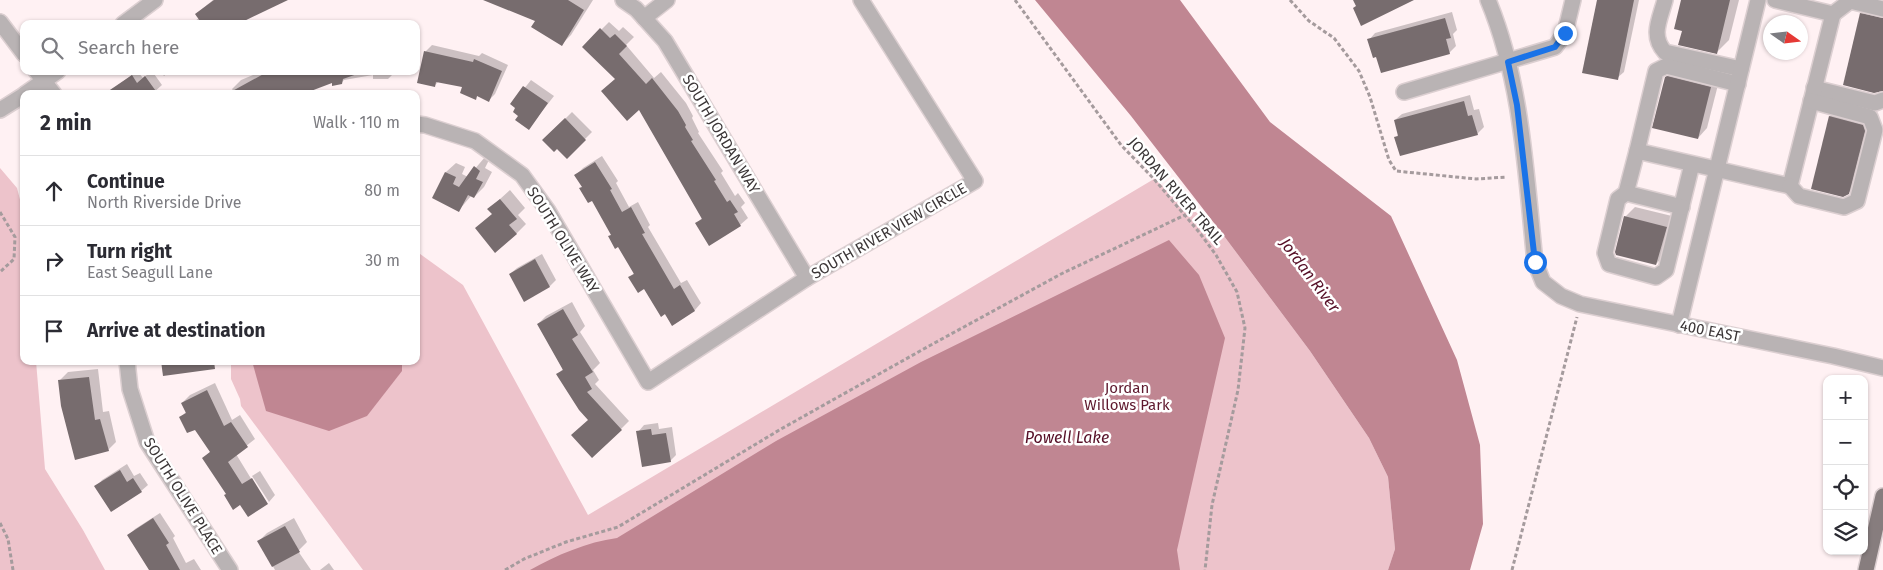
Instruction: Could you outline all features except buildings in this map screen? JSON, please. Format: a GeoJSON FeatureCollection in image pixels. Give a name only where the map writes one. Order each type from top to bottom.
{"type":"FeatureCollection","features":[{"type":"Feature","properties":{"kind":"main road"},"geometry":{"type":"LineString","coordinates":[[1866,570],[1883,496]]}},
{"type":"Feature","properties":{"kind":"street"},"geometry":{"type":"LineString","coordinates":[[128,20],[155,0]]}},
{"type":"Feature","properties":{"kind":"street","name":"SOUTH JORDAN WAY"},"geometry":{"type":"LineString","coordinates":[[623,0],[636,9],[665,41],[807,278]]}},
{"type":"Feature","properties":{"kind":"street"},"geometry":{"type":"LineString","coordinates":[[644,18],[667,0]]}},
{"type":"Feature","properties":{"kind":"street","name":"SOUTH RIVER VIEW CIRCLE"},"geometry":{"type":"LineString","coordinates":[[648,382],[807,278],[975,181],[861,0]]}},
{"type":"Feature","properties":{"kind":"street"},"geometry":{"type":"LineString","coordinates":[[1488,0],[1508,62]]}},
{"type":"Feature","properties":{"kind":"street"},"geometry":{"type":"LineString","coordinates":[[1404,92],[1555,47],[1565,33],[1573,0]]}},
{"type":"Feature","properties":{"kind":"street"},"geometry":{"type":"LineString","coordinates":[[1665,0],[1657,32],[1658,44],[1665,52],[1740,77]]}},
{"type":"Feature","properties":{"kind":"street"},"geometry":{"type":"LineString","coordinates":[[1679,325],[1758,0]]}},
{"type":"Feature","properties":{"kind":"street"},"geometry":{"type":"LineString","coordinates":[[1775,0],[1833,14]]}},
{"type":"Feature","properties":{"kind":"street"},"geometry":{"type":"LineString","coordinates":[[1790,186],[1833,14],[1850,1],[1883,9]]}},
{"type":"Feature","properties":{"kind":"street"},"geometry":{"type":"LineString","coordinates":[[0,22],[20,49]]}},
{"type":"Feature","properties":{"kind":"street","name":"400 EAST"},"geometry":{"type":"LineString","coordinates":[[1508,62],[1517,105],[1535,262],[1543,282],[1561,296],[1580,304],[1883,368]]}},
{"type":"Feature","properties":{"kind":"street"},"geometry":{"type":"LineString","coordinates":[[1692,164],[1666,270],[1656,277],[1610,264],[1605,253],[1618,199],[1626,192],[1656,71],[1666,66],[1740,77]]}},
{"type":"Feature","properties":{"kind":"street"},"geometry":{"type":"LineString","coordinates":[[28,90],[40,76],[51,90]]}},
{"type":"Feature","properties":{"kind":"street"},"geometry":{"type":"LineString","coordinates":[[1636,151],[1790,186],[1799,196],[1844,207],[1857,201],[1875,130],[1870,117],[1813,95]]}},
{"type":"Feature","properties":{"kind":"street"},"geometry":{"type":"LineString","coordinates":[[1813,95],[1875,103],[1883,100]]}},
{"type":"Feature","properties":{"kind":"street"},"geometry":{"type":"LineString","coordinates":[[0,110],[20,97]]}},
{"type":"Feature","properties":{"kind":"street","name":"SOUTH OLIVE WAY"},"geometry":{"type":"LineString","coordinates":[[420,124],[475,141],[522,175],[548,211],[648,382]]}},
{"type":"Feature","properties":{"kind":"street"},"geometry":{"type":"LineString","coordinates":[[1626,192],[1682,207]]}},
{"type":"Feature","properties":{"kind":"street","name":"SOUTH OLIVE PLACE"},"geometry":{"type":"LineString","coordinates":[[127,365],[130,389],[147,442],[230,570]]}},
{"type":"Feature","properties":{"kind":"path","name":"JORDAN RIVER TRAIL"},"geometry":{"type":"LineString","coordinates":[[1015,0],[1121,146],[1154,179],[1216,255],[1237,292],[1245,328],[1238,390],[1212,505],[1205,570]]}},
{"type":"Feature","properties":{"kind":"path"},"geometry":{"type":"LineString","coordinates":[[1290,0],[1309,21],[1334,38],[1359,71],[1370,97],[1389,160],[1396,171],[1428,173],[1476,180],[1508,177]]}},
{"type":"Feature","properties":{"kind":"path"},"geometry":{"type":"LineString","coordinates":[[0,212],[15,237],[14,258],[0,272]]}},
{"type":"Feature","properties":{"kind":"path"},"geometry":{"type":"LineString","coordinates":[[505,570],[524,559],[566,542],[618,527],[781,429],[928,346],[1061,274],[1185,215]]}},
{"type":"Feature","properties":{"kind":"path"},"geometry":{"type":"LineString","coordinates":[[1512,570],[1580,304]]}},
{"type":"Feature","properties":{"kind":"path"},"geometry":{"type":"LineString","coordinates":[[0,523],[8,539],[13,570]]}},
{"type":"Feature","properties":{"kind":"green space"},"geometry":{"type":"Polygon","coordinates":[[[0,168],[17,188],[20,200],[20,365],[36,365],[45,469],[83,530],[105,570],[0,570],[0,168]]]}},
{"type":"Feature","properties":{"kind":"green space","name":"Jordan Willows Park"},"geometry":{"type":"Polygon","coordinates":[[[1154,179],[1221,232],[1310,351],[1369,438],[1388,477],[1395,549],[1388,570],[363,570],[241,406],[231,379],[231,365],[420,365],[420,254],[463,285],[588,515],[1154,179]]]}},
{"type":"Feature","properties":{"kind":"water","name":"Jordan River"},"geometry":{"type":"Polygon","coordinates":[[[1035,0],[1180,0],[1270,122],[1391,216],[1457,360],[1480,445],[1483,524],[1470,570],[1388,570],[1395,549],[1388,477],[1369,438],[1310,351],[1221,232],[1131,116],[1035,0]]]}},
{"type":"Feature","properties":{"kind":"water","name":"Powell Lake"},"geometry":{"type":"Polygon","coordinates":[[[1169,240],[1199,275],[1225,338],[1177,550],[1180,570],[530,570],[572,550],[617,538],[776,441],[921,362],[1169,240]]]}},
{"type":"Feature","properties":{"kind":"water"},"geometry":{"type":"Polygon","coordinates":[[[253,365],[402,365],[402,371],[367,416],[329,431],[266,411],[253,365]]]}},
{"type":"Feature","properties":{"kind":"route"},"geometry":{"type":"LineString","coordinates":[[1535,262],[1517,105],[1508,62],[1555,47],[1565,33]]}}]}
